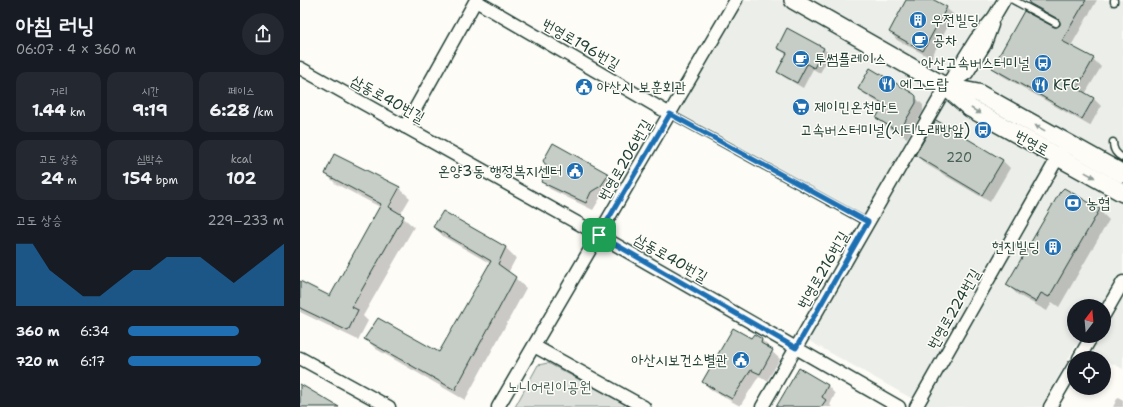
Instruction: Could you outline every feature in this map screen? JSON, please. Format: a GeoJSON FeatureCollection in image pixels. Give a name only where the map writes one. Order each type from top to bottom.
{"type":"FeatureCollection","features":[{"type":"Feature","properties":{"kind":"street","name":"번영로196번길"},"geometry":{"type":"LineString","coordinates":[[405,127],[476,0],[670,114]]}},
{"type":"Feature","properties":{"kind":"street","name":"번영로206번길"},"geometry":{"type":"LineString","coordinates":[[498,407],[736,0]]}},
{"type":"Feature","properties":{"kind":"street","name":"번영로"},"geometry":{"type":"LineString","coordinates":[[793,0],[946,87],[970,108],[1123,193]]}},
{"type":"Feature","properties":{"kind":"street","name":"번영로216번길"},"geometry":{"type":"LineString","coordinates":[[762,407],[946,87],[976,39],[994,18],[1004,0]]}},
{"type":"Feature","properties":{"kind":"street","name":"삼동로40번길"},"geometry":{"type":"LineString","coordinates":[[300,68],[599,235],[899,407]]}},
{"type":"Feature","properties":{"kind":"street","name":"번영로"},"geometry":{"type":"LineString","coordinates":[[946,87],[978,93],[1123,174]]}},
{"type":"Feature","properties":{"kind":"street","name":"번영로224번길"},"geometry":{"type":"LineString","coordinates":[[916,407],[1066,142]]}},
{"type":"Feature","properties":{"kind":"street"},"geometry":{"type":"LineString","coordinates":[[1111,303],[1123,282]]}},
{"type":"Feature","properties":{"kind":"street"},"geometry":{"type":"LineString","coordinates":[[534,346],[644,407]]}},
{"type":"Feature","properties":{"kind":"street"},"geometry":{"type":"LineString","coordinates":[[300,358],[389,407]]}},
{"type":"Feature","properties":{"kind":"street"},"geometry":{"type":"LineString","coordinates":[[1050,407],[1067,378]]}},
{"type":"Feature","properties":{"kind":"lane"},"geometry":{"type":"LineString","coordinates":[[1014,0],[1056,23]]}},
{"type":"Feature","properties":{"kind":"lane","name":"번영로206번길"},"geometry":{"type":"LineString","coordinates":[[670,114],[868,222]]}},
{"type":"Feature","properties":{"kind":"lane"},"geometry":{"type":"LineString","coordinates":[[1113,142],[1114,150],[1123,158]]}},
{"type":"Feature","properties":{"kind":"shaded area"},"geometry":{"type":"Polygon","coordinates":[[[741,0],[996,0],[1010,7],[1014,0],[1123,0],[1123,369],[1111,363],[1111,351],[1088,351],[1076,345],[1073,351],[1067,351],[1067,361],[1041,407],[927,407],[804,338],[870,220],[678,115],[741,0]]]}},
{"type":"Feature","properties":{"kind":"green space","name":"노니어린이공원"},"geometry":{"type":"Polygon","coordinates":[[[548,363],[625,404],[623,407],[515,407],[538,365],[548,363]]]}},
{"type":"Feature","properties":{"kind":"building","name":"우전빌딩"},"geometry":{"type":"Polygon","coordinates":[[[906,0],[934,0],[947,7],[923,51],[889,32],[906,0]]]}},
{"type":"Feature","properties":{"kind":"building","name":"아산고속버스터미널"},"geometry":{"type":"Polygon","coordinates":[[[1030,0],[1086,0],[1062,41],[1094,58],[1077,88],[1094,98],[1082,119],[992,68],[1024,11],[1054,27],[1060,25],[1058,19],[1029,3],[1030,0]]]}},
{"type":"Feature","properties":{"kind":"building","name":"투썸플레이스"},"geometry":{"type":"Polygon","coordinates":[[[787,28],[824,48],[814,68],[807,64],[797,83],[777,72],[787,53],[777,48],[787,28]]]}},
{"type":"Feature","properties":{"kind":"building"},"geometry":{"type":"Polygon","coordinates":[[[870,68],[916,96],[916,103],[899,132],[876,118],[884,104],[858,89],[870,68]]]}},
{"type":"Feature","properties":{"kind":"building"},"geometry":{"type":"Polygon","coordinates":[[[936,120],[1003,160],[982,195],[915,155],[936,120]]]}},
{"type":"Feature","properties":{"kind":"building","name":"온양3동 행정복지센터"},"geometry":{"type":"Polygon","coordinates":[[[553,143],[609,174],[601,186],[591,192],[586,203],[541,182],[548,168],[543,161],[553,143]]]}},
{"type":"Feature","properties":{"kind":"building"},"geometry":{"type":"Polygon","coordinates":[[[334,154],[400,187],[389,207],[404,216],[352,307],[358,310],[348,331],[300,308],[300,281],[330,296],[381,204],[325,174],[334,154]]]}},
{"type":"Feature","properties":{"kind":"building","name":"현진빌딩"},"geometry":{"type":"Polygon","coordinates":[[[1064,188],[1100,209],[1049,297],[1041,293],[1036,302],[1006,285],[1060,192],[1064,188]]]}},
{"type":"Feature","properties":{"kind":"building"},"geometry":{"type":"Polygon","coordinates":[[[443,211],[506,247],[498,264],[516,277],[455,390],[364,339],[378,318],[439,352],[491,261],[433,227],[443,211]]]}},
{"type":"Feature","properties":{"kind":"building","name":"아산시보건소별관"},"geometry":{"type":"Polygon","coordinates":[[[733,328],[751,338],[754,334],[762,339],[761,343],[773,350],[760,374],[751,370],[732,399],[702,382],[733,328]]]}},
{"type":"Feature","properties":{"kind":"building"},"geometry":{"type":"Polygon","coordinates":[[[799,368],[828,385],[822,397],[826,400],[821,407],[776,407],[799,368]]]}},
{"type":"Feature","properties":{"kind":"building"},"geometry":{"type":"Polygon","coordinates":[[[300,384],[339,407],[300,407],[300,384]]]}},
{"type":"Feature","properties":{"kind":"place","name":"우전빌딩"},"geometry":{"type":"Point","coordinates":[918,20]}},
{"type":"Feature","properties":{"kind":"place","name":"공차"},"geometry":{"type":"Point","coordinates":[920,40]}},
{"type":"Feature","properties":{"kind":"place","name":"투썸플레이스"},"geometry":{"type":"Point","coordinates":[801,59]}},
{"type":"Feature","properties":{"kind":"place","name":"아산고속버스터미널"},"geometry":{"type":"Point","coordinates":[1043,63]}},
{"type":"Feature","properties":{"kind":"place","name":"에그드랍"},"geometry":{"type":"Point","coordinates":[887,84]}},
{"type":"Feature","properties":{"kind":"place","name":"KFC"},"geometry":{"type":"Point","coordinates":[1040,85]}},
{"type":"Feature","properties":{"kind":"place","name":"아산시 보훈회관"},"geometry":{"type":"Point","coordinates":[584,87]}},
{"type":"Feature","properties":{"kind":"place","name":"제이민온천마트"},"geometry":{"type":"Point","coordinates":[801,107]}},
{"type":"Feature","properties":{"kind":"place","name":"고속버스터미널(시티노래방앞)"},"geometry":{"type":"Point","coordinates":[983,130]}},
{"type":"Feature","properties":{"kind":"place","name":"온양3동 행정복지센터"},"geometry":{"type":"Point","coordinates":[575,171]}},
{"type":"Feature","properties":{"kind":"place","name":"농협"},"geometry":{"type":"Point","coordinates":[1073,203]}},
{"type":"Feature","properties":{"kind":"place","name":"현진빌딩"},"geometry":{"type":"Point","coordinates":[1053,247]}},
{"type":"Feature","properties":{"kind":"place","name":"아산시보건소별관"},"geometry":{"type":"Point","coordinates":[741,360]}},
{"type":"Feature","properties":{"kind":"route"},"geometry":{"type":"LineString","coordinates":[[670,114],[868,222],[796,348],[599,235],[670,114]]}}]}
